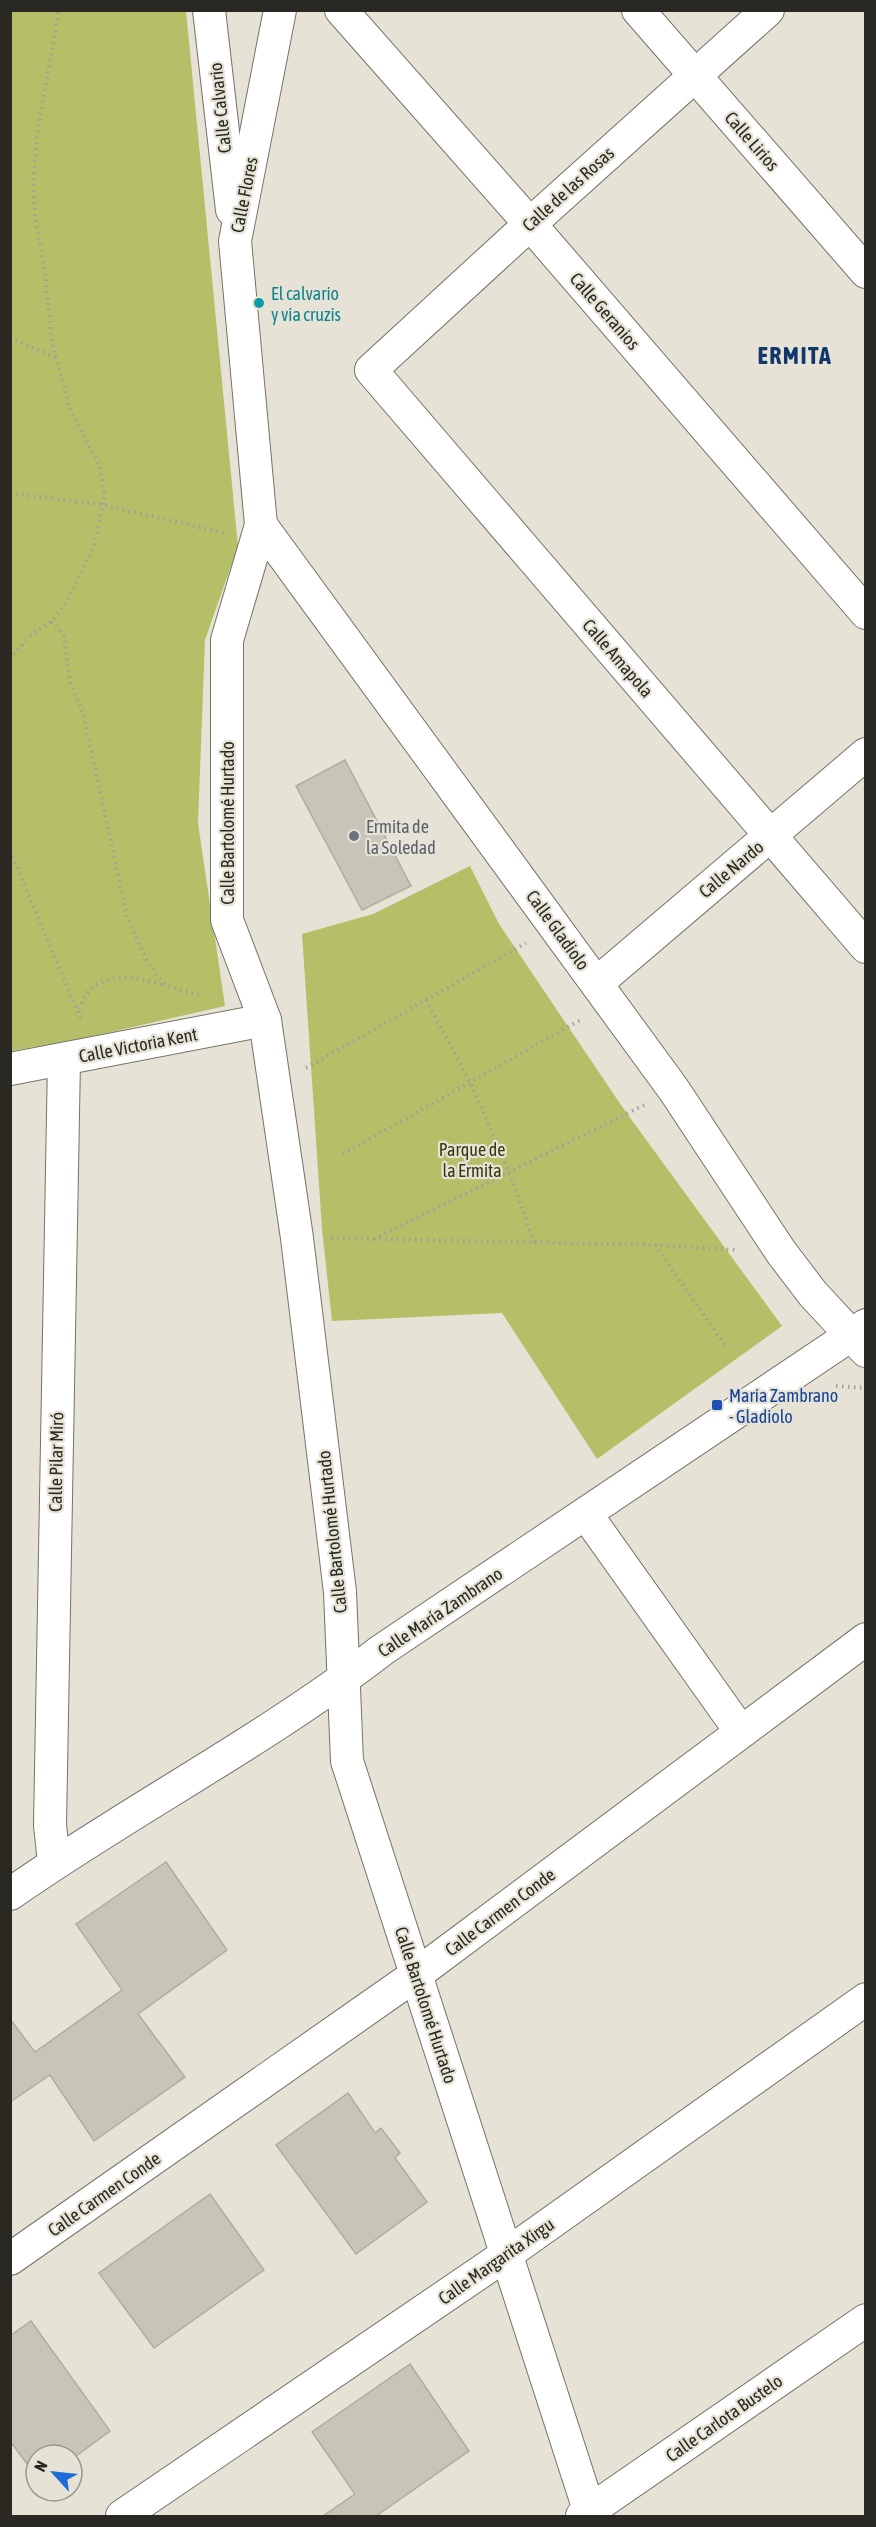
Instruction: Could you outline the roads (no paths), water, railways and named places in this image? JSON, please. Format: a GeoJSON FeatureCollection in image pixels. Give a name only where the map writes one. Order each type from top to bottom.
{"type":"FeatureCollection","features":[{"type":"Feature","properties":{"kind":"street","name":"Calle Calvario"},"geometry":{"type":"LineString","coordinates":[[209,10],[235,241]]}},
{"type":"Feature","properties":{"kind":"street","name":"Calle Flores"},"geometry":{"type":"LineString","coordinates":[[259,532],[235,241],[280,10]]}},
{"type":"Feature","properties":{"kind":"street","name":"Calle Geranios"},"geometry":{"type":"LineString","coordinates":[[341,10],[530,224],[866,613]]}},
{"type":"Feature","properties":{"kind":"street","name":"Calle Lirios"},"geometry":{"type":"LineString","coordinates":[[638,10],[866,272]]}},
{"type":"Feature","properties":{"kind":"street","name":"Calle de las Rosas"},"geometry":{"type":"LineString","coordinates":[[371,370],[768,10]]}},
{"type":"Feature","properties":{"kind":"street","name":"Calle Amapola"},"geometry":{"type":"LineString","coordinates":[[371,370],[866,947]]}},
{"type":"Feature","properties":{"kind":"street","name":"Calle Gladiolo"},"geometry":{"type":"LineString","coordinates":[[259,532],[556,926],[675,1090],[781,1252],[813,1294],[861,1337]]}},
{"type":"Feature","properties":{"kind":"street","name":"Calle Bartolomé Hurtado"},"geometry":{"type":"LineString","coordinates":[[259,532],[227,640],[227,920],[265,1020],[297,1238],[340,1592],[347,1761],[507,2254],[587,2515]]}},
{"type":"Feature","properties":{"kind":"street","name":"Calle Nardo"},"geometry":{"type":"LineString","coordinates":[[604,993],[770,836],[866,754]]}},
{"type":"Feature","properties":{"kind":"street","name":"Calle Victoria Kent"},"geometry":{"type":"LineString","coordinates":[[10,1070],[265,1020]]}},
{"type":"Feature","properties":{"kind":"street","name":"Calle Pilar Miró"},"geometry":{"type":"LineString","coordinates":[[54,1863],[50,1825],[78,1057]]}},
{"type":"Feature","properties":{"kind":"street","name":"Calle María Zambrano"},"geometry":{"type":"LineString","coordinates":[[10,1894],[54,1863],[268,1731],[344,1680],[382,1650],[586,1514],[861,1337]]}},
{"type":"Feature","properties":{"kind":"street"},"geometry":{"type":"LineString","coordinates":[[586,1514],[741,1732]]}},
{"type":"Feature","properties":{"kind":"street","name":"Calle Carmen Conde"},"geometry":{"type":"LineString","coordinates":[[10,2259],[417,1974],[866,1639]]}},
{"type":"Feature","properties":{"kind":"street","name":"Calle Margarita Xirgu"},"geometry":{"type":"LineString","coordinates":[[122,2517],[507,2254],[866,1999]]}},
{"type":"Feature","properties":{"kind":"street","name":"Calle Carlota Bustelo"},"geometry":{"type":"LineString","coordinates":[[587,2515],[866,2320]]}},
{"type":"Feature","properties":{"kind":"place","name":"El calvario y via cruzis"},"geometry":{"type":"Point","coordinates":[259,303]}},
{"type":"Feature","properties":{"kind":"place","name":"Ermita de la Soledad"},"geometry":{"type":"Point","coordinates":[354,836]}},
{"type":"Feature","properties":{"kind":"place","name":"María Zambrano - Gladiolo"},"geometry":{"type":"Point","coordinates":[717,1405]}},
{"type":"Feature","properties":{"kind":"district","name":"ERMITA"},"geometry":{"type":"Point","coordinates":[795,355]}},
{"type":"Feature","properties":{"kind":"park label","name":"Parque de la Ermita"},"geometry":{"type":"Point","coordinates":[472,1159]}}]}
